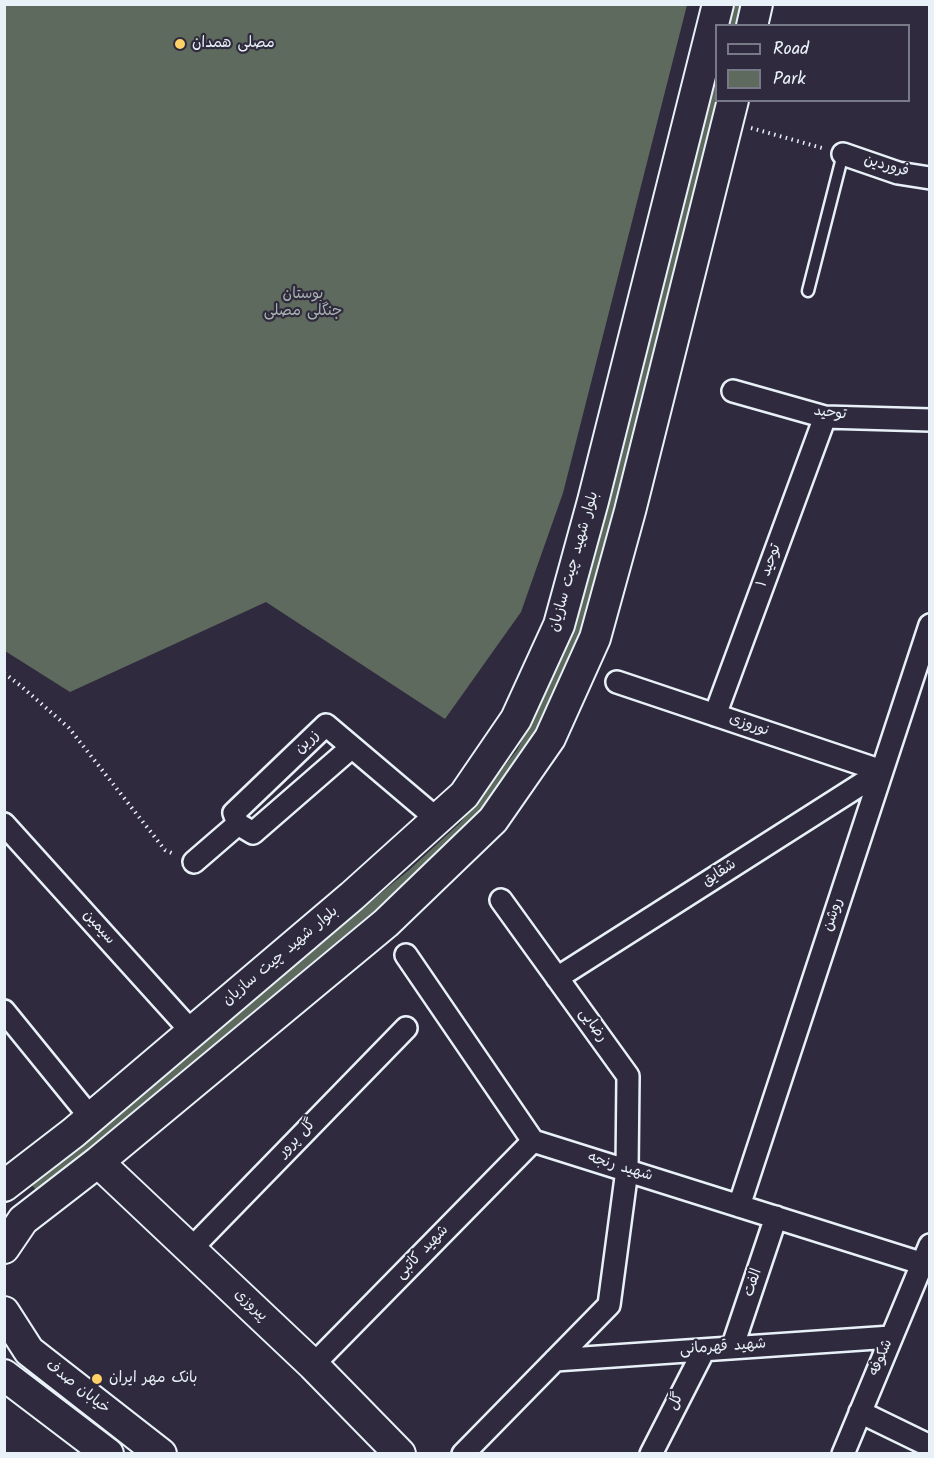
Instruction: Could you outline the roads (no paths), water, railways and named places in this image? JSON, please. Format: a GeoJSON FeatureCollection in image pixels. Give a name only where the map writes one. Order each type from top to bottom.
{"type":"FeatureCollection","features":[{"type":"Feature","properties":{"kind":"main road","name":"بلوار شهید چیت سازیان"},"geometry":{"type":"LineString","coordinates":[[4,1186],[91,1118],[352,896],[464,795],[516,720],[559,625],[593,501],[718,4]]}},
{"type":"Feature","properties":{"kind":"main road"},"geometry":{"type":"LineString","coordinates":[[752,24],[757,4]]}},
{"type":"Feature","properties":{"kind":"main road"},"geometry":{"type":"LineString","coordinates":[[4,1248],[23,1220],[98,1162],[386,923],[493,820],[550,738],[595,638],[630,511],[730,111]]}},
{"type":"Feature","properties":{"kind":"main road","name":"پیروزی"},"geometry":{"type":"LineString","coordinates":[[98,1162],[313,1365],[400,1454]]}},
{"type":"Feature","properties":{"kind":"main road","name":"خیابان صدف"},"geometry":{"type":"LineString","coordinates":[[4,1312],[29,1351],[161,1454]]}},
{"type":"Feature","properties":{"kind":"main road"},"geometry":{"type":"LineString","coordinates":[[4,1375],[108,1454]]}},
{"type":"Feature","properties":{"kind":"street","name":"فروردین"},"geometry":{"type":"LineString","coordinates":[[843,154],[898,173],[930,178]]}},
{"type":"Feature","properties":{"kind":"street","name":"توحید"},"geometry":{"type":"LineString","coordinates":[[733,391],[825,417],[930,420]]}},
{"type":"Feature","properties":{"kind":"street","name":"توحید ۱"},"geometry":{"type":"LineString","coordinates":[[715,715],[825,417]]}},
{"type":"Feature","properties":{"kind":"street","name":"روشن"},"geometry":{"type":"LineString","coordinates":[[739,1206],[930,625]]}},
{"type":"Feature","properties":{"kind":"street","name":"نوروزی"},"geometry":{"type":"LineString","coordinates":[[617,682],[882,771]]}},
{"type":"Feature","properties":{"kind":"street","name":"زرین"},"geometry":{"type":"LineString","coordinates":[[194,862],[238,824],[234,813],[327,725],[437,819]]}},
{"type":"Feature","properties":{"kind":"street"},"geometry":{"type":"LineString","coordinates":[[238,824],[253,833],[352,747]]}},
{"type":"Feature","properties":{"kind":"street","name":"شقایق"},"geometry":{"type":"LineString","coordinates":[[557,978],[882,771]]}},
{"type":"Feature","properties":{"kind":"street","name":"سیمین"},"geometry":{"type":"LineString","coordinates":[[4,824],[192,1032]]}},
{"type":"Feature","properties":{"kind":"street","name":"رضایی"},"geometry":{"type":"LineString","coordinates":[[501,900],[628,1076],[627,1170]]}},
{"type":"Feature","properties":{"kind":"street"},"geometry":{"type":"LineString","coordinates":[[406,956],[533,1141]]}},
{"type":"Feature","properties":{"kind":"street"},"geometry":{"type":"LineString","coordinates":[[4,1011],[91,1118]]}},
{"type":"Feature","properties":{"kind":"street","name":"گل پرور"},"geometry":{"type":"LineString","coordinates":[[190,1250],[406,1028]]}},
{"type":"Feature","properties":{"kind":"street","name":"شهید رنجه"},"geometry":{"type":"LineString","coordinates":[[533,1141],[776,1217],[927,1258]]}},
{"type":"Feature","properties":{"kind":"street","name":"شهید کاتبی"},"geometry":{"type":"LineString","coordinates":[[313,1365],[533,1141]]}},
{"type":"Feature","properties":{"kind":"street"},"geometry":{"type":"LineString","coordinates":[[463,1454],[609,1305],[627,1170]]}},
{"type":"Feature","properties":{"kind":"street","name":"الفت"},"geometry":{"type":"LineString","coordinates":[[732,1348],[776,1217]]}},
{"type":"Feature","properties":{"kind":"street","name":"شکوفه"},"geometry":{"type":"LineString","coordinates":[[843,1454],[891,1337],[927,1258]]}},
{"type":"Feature","properties":{"kind":"street","name":"شهید قهرمانی"},"geometry":{"type":"LineString","coordinates":[[555,1360],[891,1337]]}},
{"type":"Feature","properties":{"kind":"street","name":"گل"},"geometry":{"type":"LineString","coordinates":[[651,1454],[704,1350]]}},
{"type":"Feature","properties":{"kind":"street"},"geometry":{"type":"LineString","coordinates":[[860,1412],[930,1446]]}},
{"type":"Feature","properties":{"kind":"lane"},"geometry":{"type":"LineString","coordinates":[[808,291],[843,154]]}},
{"type":"Feature","properties":{"kind":"place","name":"مصلی همدان"},"geometry":{"type":"Point","coordinates":[180,44]}},
{"type":"Feature","properties":{"kind":"place","name":"بانک مهر ایران"},"geometry":{"type":"Point","coordinates":[97,1379]}},
{"type":"Feature","properties":{"kind":"park label","name":"بوستان جنگلی مصلی"},"geometry":{"type":"Point","coordinates":[303,304]}}]}
